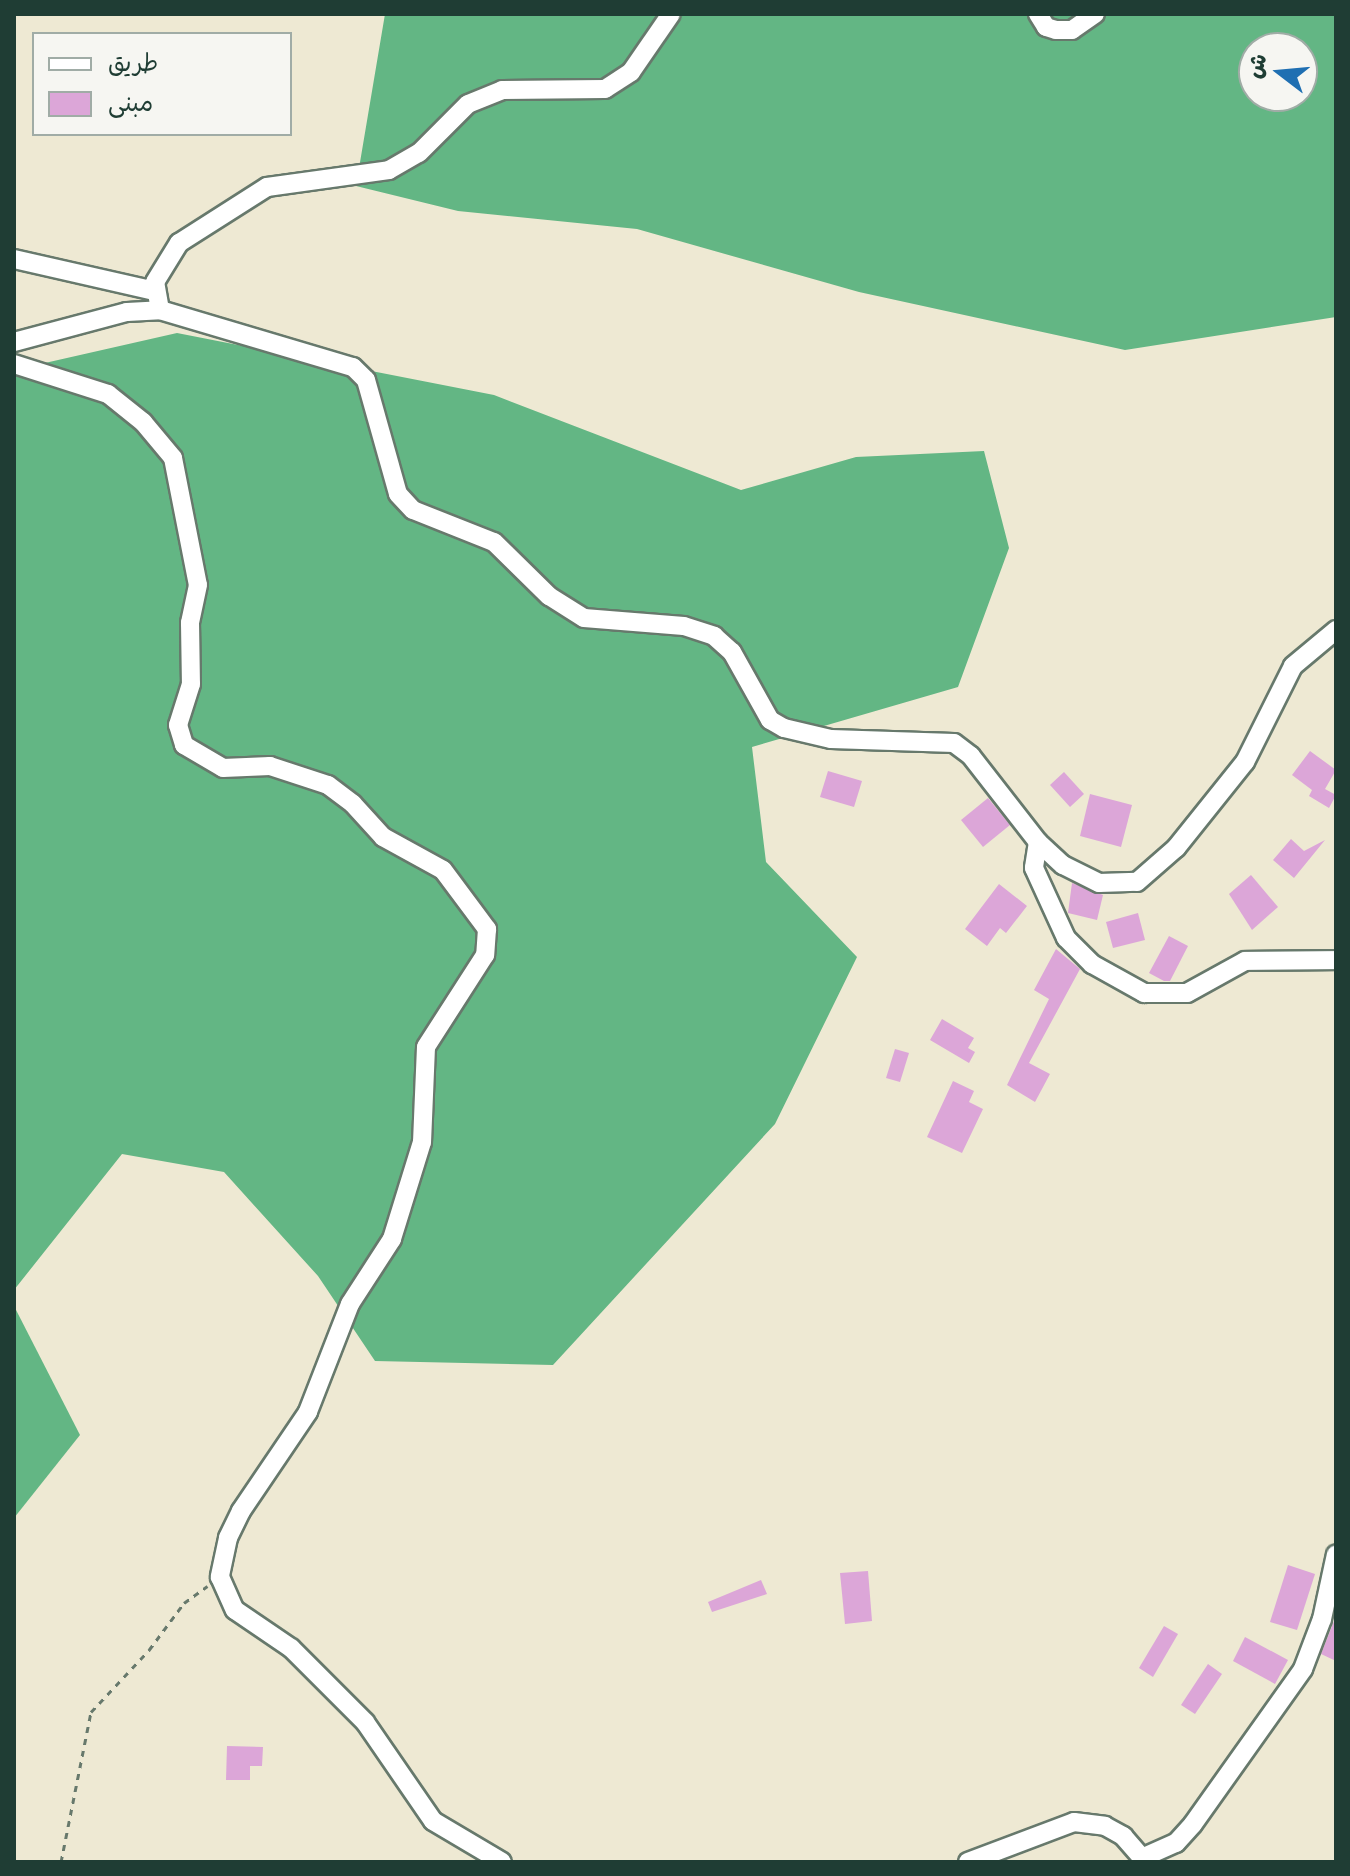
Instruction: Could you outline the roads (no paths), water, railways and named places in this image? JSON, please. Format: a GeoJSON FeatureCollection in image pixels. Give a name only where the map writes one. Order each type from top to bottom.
{"type":"FeatureCollection","features":[{"type":"Feature","properties":{"kind":"street"},"geometry":{"type":"LineString","coordinates":[[160,310],[155,291],[159,269],[179,243],[267,187],[389,170],[419,153],[468,104],[502,90],[605,89],[631,72],[671,14]]}},
{"type":"Feature","properties":{"kind":"street"},"geometry":{"type":"LineString","coordinates":[[1038,14],[1046,27],[1056,30],[1072,30],[1095,14]]}},
{"type":"Feature","properties":{"kind":"street"},"geometry":{"type":"LineString","coordinates":[[14,259],[155,291]]}},
{"type":"Feature","properties":{"kind":"street"},"geometry":{"type":"LineString","coordinates":[[14,342],[127,312],[160,310],[353,367],[366,380],[398,494],[413,510],[494,542],[549,596],[584,618],[684,626],[714,636],[732,652],[770,720],[784,728],[831,739],[954,743],[971,756],[1038,842],[1063,865],[1099,883],[1137,882],[1176,848],[1257,744],[1293,666],[1336,630]]}},
{"type":"Feature","properties":{"kind":"street"},"geometry":{"type":"LineString","coordinates":[[14,364],[108,394],[143,422],[173,458],[198,585],[190,623],[191,684],[178,725],[184,745],[223,768],[270,766],[328,785],[353,804],[383,837],[443,870],[477,914],[489,940],[478,968],[426,1047],[422,1142],[392,1239],[350,1304],[308,1412],[241,1511],[228,1538],[220,1577],[235,1610],[291,1648],[365,1722],[433,1821],[502,1862]]}},
{"type":"Feature","properties":{"kind":"street"},"geometry":{"type":"LineString","coordinates":[[1038,842],[1036,876],[1066,938],[1092,964],[1144,993],[1163,997],[1187,993],[1245,961],[1336,960]]}},
{"type":"Feature","properties":{"kind":"street"},"geometry":{"type":"LineString","coordinates":[[968,1862],[1074,1822],[1105,1826],[1145,1859],[1176,1843],[1193,1824],[1303,1669],[1322,1619],[1336,1554]]}}]}
